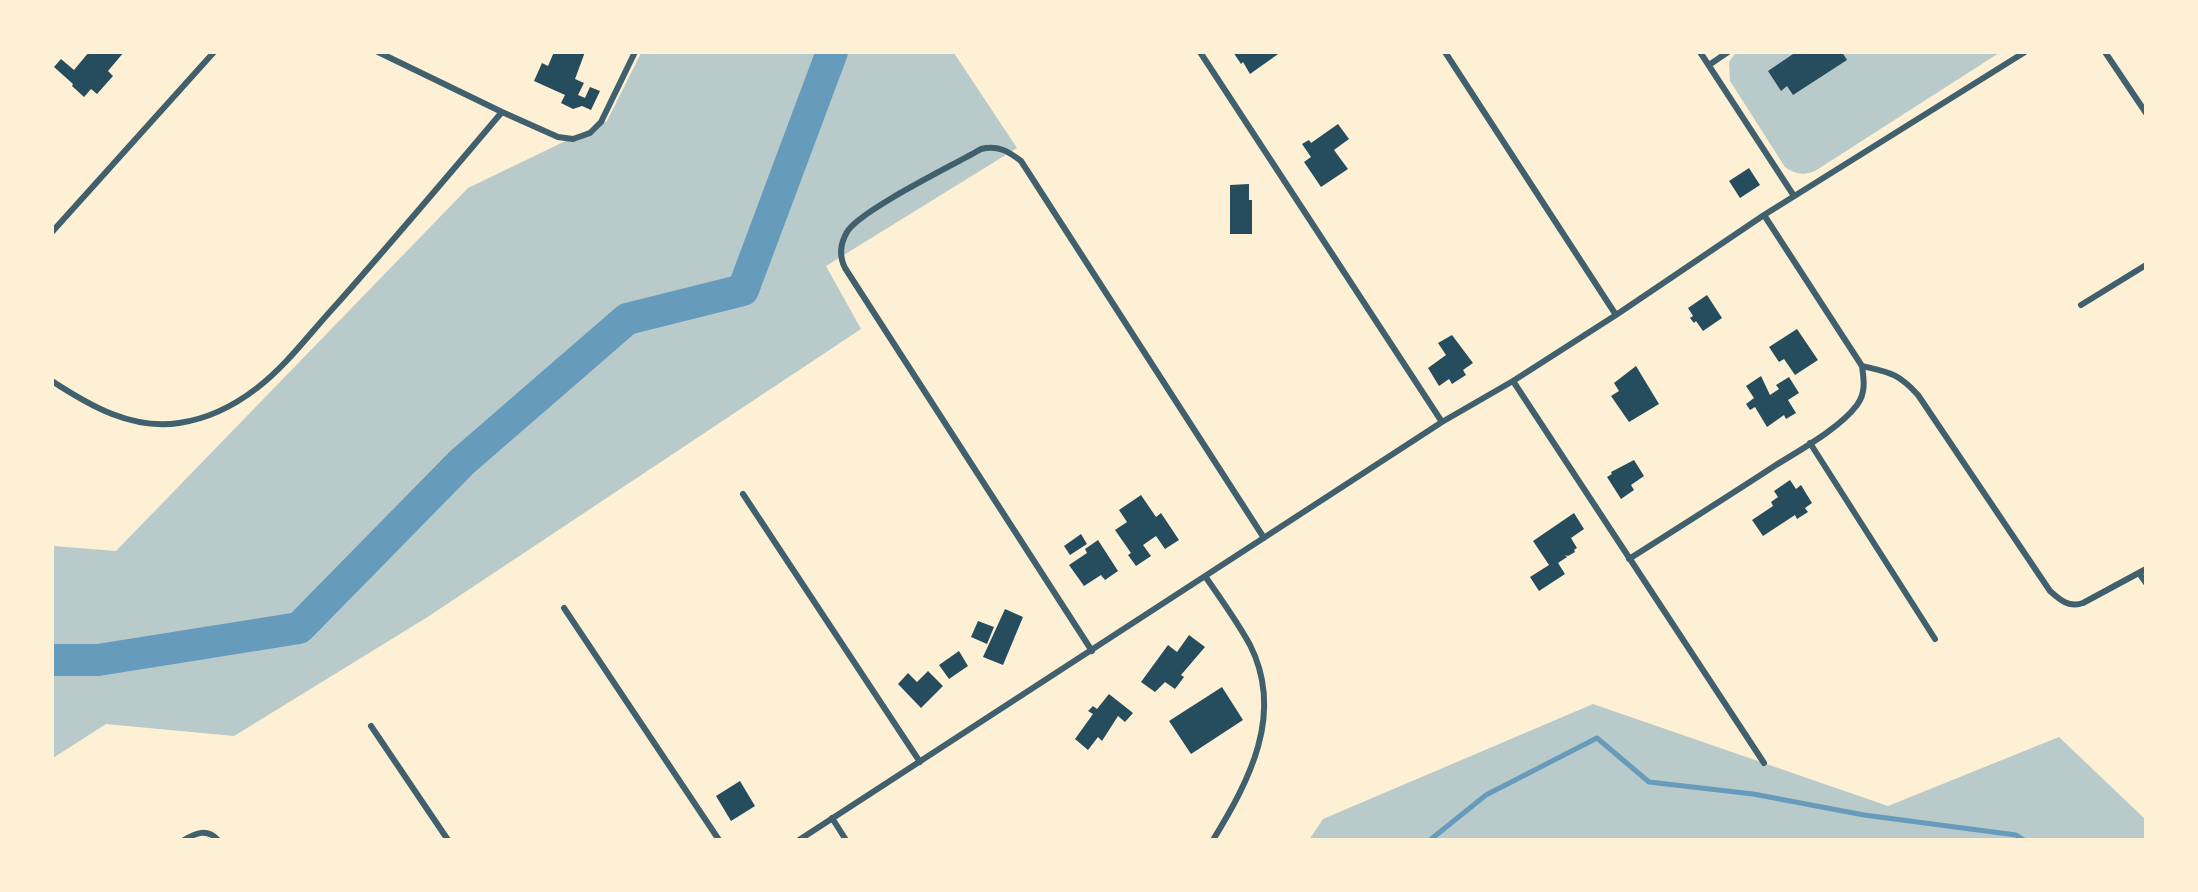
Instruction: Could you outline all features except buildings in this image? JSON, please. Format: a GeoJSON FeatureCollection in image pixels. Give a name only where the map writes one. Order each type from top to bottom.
{"type":"FeatureCollection","features":[{"type":"Feature","properties":{"kind":"street"},"geometry":{"type":"LineString","coordinates":[[52,232],[214,52]]}},
{"type":"Feature","properties":{"kind":"street"},"geometry":{"type":"LineString","coordinates":[[378,52],[558,137],[573,139],[590,134],[601,122],[634,52]]}},
{"type":"Feature","properties":{"kind":"street"},"geometry":{"type":"LineString","coordinates":[[1200,52],[1442,422]]}},
{"type":"Feature","properties":{"kind":"street"},"geometry":{"type":"LineString","coordinates":[[1445,52],[1616,315]]}},
{"type":"Feature","properties":{"kind":"street"},"geometry":{"type":"LineString","coordinates":[[1700,52],[1794,196]]}},
{"type":"Feature","properties":{"kind":"street"},"geometry":{"type":"LineString","coordinates":[[1709,65],[1728,52]]}},
{"type":"Feature","properties":{"kind":"street"},"geometry":{"type":"LineString","coordinates":[[799,840],[1442,422],[1513,381],[1616,315],[1764,215],[2025,52]]}},
{"type":"Feature","properties":{"kind":"street"},"geometry":{"type":"LineString","coordinates":[[2104,52],[2145,113]]}},
{"type":"Feature","properties":{"kind":"street"},"geometry":{"type":"LineString","coordinates":[[52,381],[98,409],[134,422],[157,424],[192,420],[218,411],[237,401],[256,389],[282,365],[379,257],[502,112]]}},
{"type":"Feature","properties":{"kind":"street"},"geometry":{"type":"LineString","coordinates":[[1092,651],[845,268],[841,255],[842,242],[847,232],[859,219],[981,149],[989,147],[1010,152],[1021,161],[1264,538]]}},
{"type":"Feature","properties":{"kind":"street"},"geometry":{"type":"LineString","coordinates":[[1629,560],[1810,443],[1848,416],[1863,395],[1862,366],[1764,215]]}},
{"type":"Feature","properties":{"kind":"street"},"geometry":{"type":"LineString","coordinates":[[2081,305],[2145,265]]}},
{"type":"Feature","properties":{"kind":"street"},"geometry":{"type":"LineString","coordinates":[[1862,366],[1904,380],[1918,395],[2050,591],[2065,603],[2074,605],[2083,603],[2145,568]]}},
{"type":"Feature","properties":{"kind":"street"},"geometry":{"type":"LineString","coordinates":[[1513,381],[1764,763]]}},
{"type":"Feature","properties":{"kind":"street"},"geometry":{"type":"LineString","coordinates":[[1810,443],[1935,639]]}},
{"type":"Feature","properties":{"kind":"street"},"geometry":{"type":"LineString","coordinates":[[743,494],[921,762]]}},
{"type":"Feature","properties":{"kind":"street"},"geometry":{"type":"LineString","coordinates":[[2139,573],[2145,583]]}},
{"type":"Feature","properties":{"kind":"street"},"geometry":{"type":"LineString","coordinates":[[1205,576],[1250,645],[1259,668],[1264,704],[1257,754],[1235,804],[1213,840]]}},
{"type":"Feature","properties":{"kind":"street"},"geometry":{"type":"LineString","coordinates":[[564,608],[719,840]]}},
{"type":"Feature","properties":{"kind":"street"},"geometry":{"type":"LineString","coordinates":[[371,726],[447,840]]}},
{"type":"Feature","properties":{"kind":"street"},"geometry":{"type":"LineString","coordinates":[[832,818],[846,840]]}},
{"type":"Feature","properties":{"kind":"street"},"geometry":{"type":"LineString","coordinates":[[184,840],[197,833],[208,832],[218,840]]}},
{"type":"Feature","properties":{"kind":"shaded area"},"geometry":{"type":"Polygon","coordinates":[[[1736,52],[1999,53],[1815,171],[1803,174],[1785,167],[1730,81],[1729,62],[1736,52]]]}},
{"type":"Feature","properties":{"kind":"shaded area"},"geometry":{"type":"Polygon","coordinates":[[[641,53],[954,53],[1017,148],[826,266],[861,329],[426,618],[234,736],[106,724],[53,758],[53,546],[116,551],[468,188],[607,121],[641,53]]]}},
{"type":"Feature","properties":{"kind":"shaded area"},"geometry":{"type":"Polygon","coordinates":[[[1593,704],[1888,806],[2059,737],[2146,820],[2145,840],[1309,840],[1323,819],[1593,704]]]}},
{"type":"Feature","properties":{"kind":"waterway"},"geometry":{"type":"LineString","coordinates":[[52,660],[98,660],[299,628],[462,462],[627,319],[743,290],[832,52]]}},
{"type":"Feature","properties":{"kind":"waterway"},"geometry":{"type":"LineString","coordinates":[[1430,840],[1486,795],[1597,738],[1649,782],[1753,794],[1864,815],[2016,835],[2024,840]]}}]}
